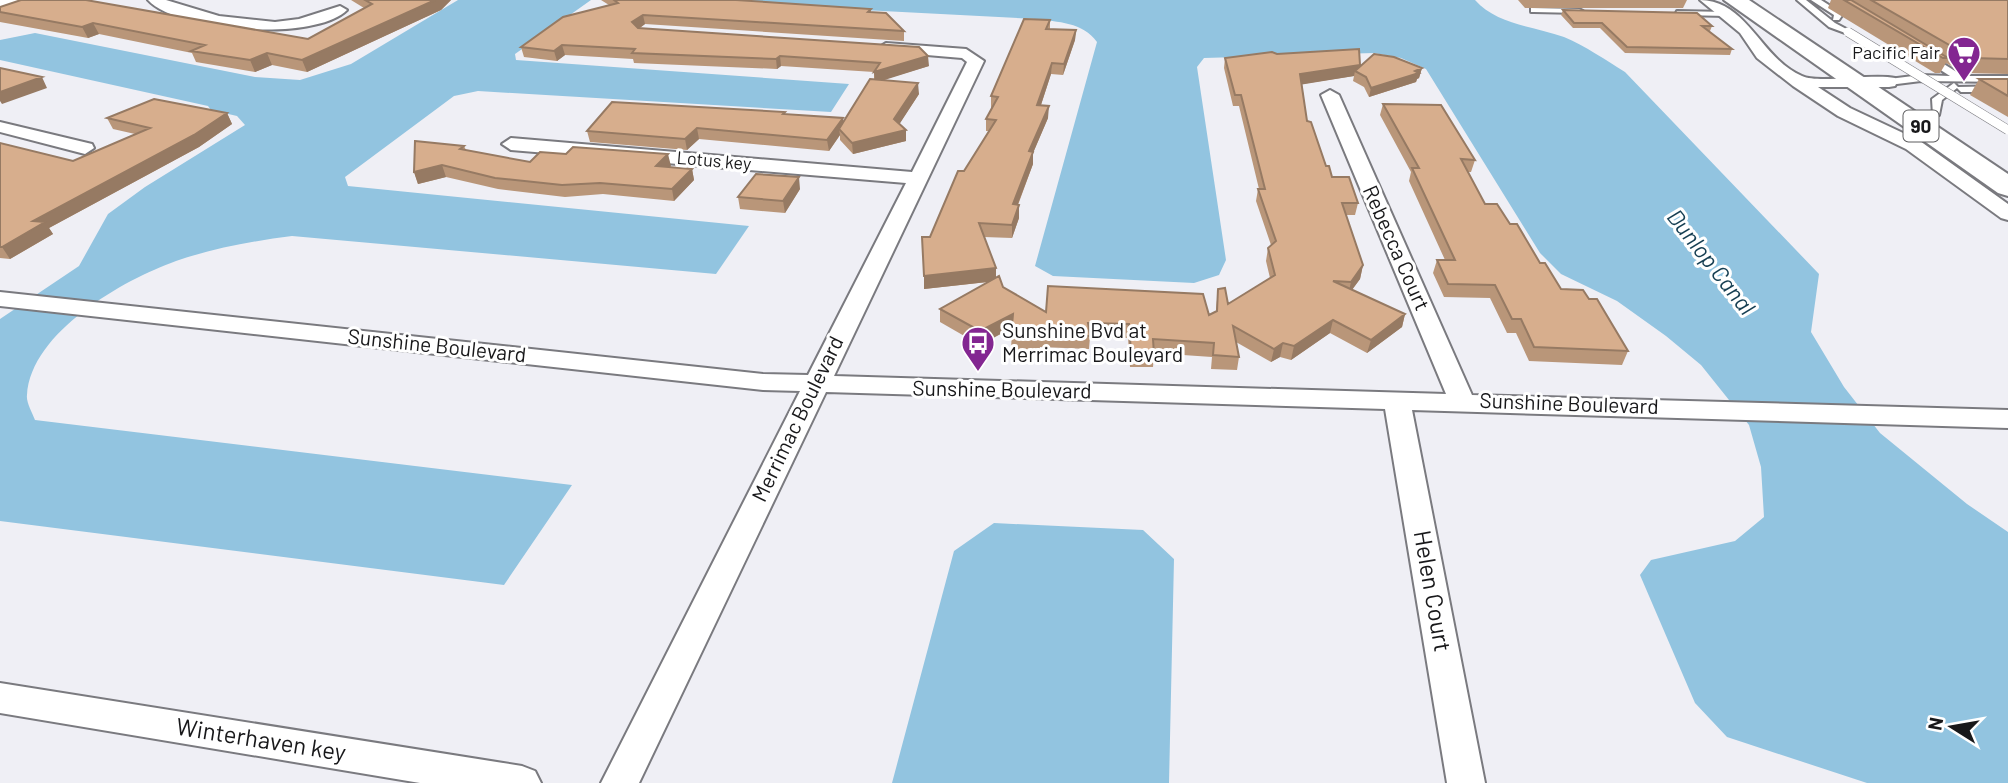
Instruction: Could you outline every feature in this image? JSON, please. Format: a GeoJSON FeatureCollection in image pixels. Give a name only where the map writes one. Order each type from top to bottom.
{"type":"FeatureCollection","features":[{"type":"Feature","properties":{"kind":"main road"},"geometry":{"type":"LineString","coordinates":[[0,4],[12,0]]}},
{"type":"Feature","properties":{"kind":"main road","name":"90"},"geometry":{"type":"LineString","coordinates":[[1762,0],[1889,82],[1939,101],[2008,161]]}},
{"type":"Feature","properties":{"kind":"main road","name":"90"},"geometry":{"type":"LineString","coordinates":[[1731,7],[1856,82],[2008,187]]}},
{"type":"Feature","properties":{"kind":"street"},"geometry":{"type":"LineString","coordinates":[[155,0],[174,10],[255,24],[286,26],[340,10]]}},
{"type":"Feature","properties":{"kind":"street"},"geometry":{"type":"LineString","coordinates":[[1707,0],[1731,7],[1763,55],[1799,82],[1844,112],[1913,145],[2008,214]]}},
{"type":"Feature","properties":{"kind":"street","name":"Merrimac Boulevard"},"geometry":{"type":"LineString","coordinates":[[621,783],[916,178],[974,66],[973,57],[954,52],[873,47]]}},
{"type":"Feature","properties":{"kind":"street"},"geometry":{"type":"LineString","coordinates":[[1799,82],[1889,82]]}},
{"type":"Feature","properties":{"kind":"street","name":"Rebecca Court"},"geometry":{"type":"LineString","coordinates":[[1330,95],[1462,401]]}},
{"type":"Feature","properties":{"kind":"street"},"geometry":{"type":"LineString","coordinates":[[0,127],[85,148]]}},
{"type":"Feature","properties":{"kind":"street","name":"Lotus key"},"geometry":{"type":"LineString","coordinates":[[511,144],[916,178]]}},
{"type":"Feature","properties":{"kind":"street","name":"Sunshine Boulevard"},"geometry":{"type":"LineString","coordinates":[[0,299],[763,382],[2008,419]]}},
{"type":"Feature","properties":{"kind":"street","name":"Helen Court"},"geometry":{"type":"LineString","coordinates":[[1397,400],[1466,783]]}},
{"type":"Feature","properties":{"kind":"street","name":"Winterhaven key"},"geometry":{"type":"LineString","coordinates":[[0,698],[522,783]]}},
{"type":"Feature","properties":{"kind":"lane"},"geometry":{"type":"LineString","coordinates":[[1815,0],[1815,5],[1835,18],[1848,32],[1939,101],[2008,130]]}},
{"type":"Feature","properties":{"kind":"lane"},"geometry":{"type":"LineString","coordinates":[[1831,0],[1855,14]]}},
{"type":"Feature","properties":{"kind":"lane"},"geometry":{"type":"LineString","coordinates":[[1800,1],[1832,25],[1848,32]]}},
{"type":"Feature","properties":{"kind":"lane"},"geometry":{"type":"LineString","coordinates":[[1672,13],[1731,7]]}},
{"type":"Feature","properties":{"kind":"lane"},"geometry":{"type":"LineString","coordinates":[[1534,10],[1589,11]]}},
{"type":"Feature","properties":{"kind":"lane"},"geometry":{"type":"LineString","coordinates":[[1913,49],[1957,82],[2008,88]]}},
{"type":"Feature","properties":{"kind":"lane"},"geometry":{"type":"LineString","coordinates":[[1889,82],[2008,79]]}},
{"type":"Feature","properties":{"kind":"lane"},"geometry":{"type":"LineString","coordinates":[[1939,101],[1937,99],[1957,82]]}},
{"type":"Feature","properties":{"kind":"lane"},"geometry":{"type":"LineString","coordinates":[[1939,101],[2008,88]]}},
{"type":"Feature","properties":{"kind":"water"},"geometry":{"type":"Polygon","coordinates":[[[458,0],[591,0],[515,54],[516,60],[849,84],[831,112],[478,91],[454,96],[345,177],[348,186],[749,226],[716,274],[292,236],[248,243],[176,261],[107,295],[62,330],[45,350],[32,372],[27,398],[35,420],[572,485],[504,585],[0,521],[0,319],[79,266],[108,214],[145,187],[245,125],[237,116],[211,110],[208,106],[0,60],[0,40],[35,33],[255,77],[300,80],[351,64],[458,0]]]}},
{"type":"Feature","properties":{"kind":"water","name":"Dunlop Canal"},"geometry":{"type":"Polygon","coordinates":[[[673,0],[1475,0],[1505,20],[1564,37],[1595,53],[1625,72],[1819,274],[1811,332],[1844,387],[1880,433],[1967,504],[2008,532],[2008,783],[1867,783],[1727,737],[1695,703],[1640,575],[1651,560],[1735,541],[1764,517],[1761,467],[1749,425],[1701,365],[1666,336],[1617,301],[1561,274],[1540,253],[1426,69],[1401,58],[1374,53],[1204,58],[1197,67],[1226,260],[1219,275],[1194,283],[1053,276],[1035,266],[1097,42],[1085,30],[1061,22],[1035,19],[673,0]]]}},
{"type":"Feature","properties":{"kind":"water"},"geometry":{"type":"Polygon","coordinates":[[[994,523],[1143,530],[1174,559],[1169,783],[892,783],[954,551],[994,523]]]}},
{"type":"Feature","properties":{"kind":"building"},"geometry":{"type":"Polygon","coordinates":[[[21,0],[86,0],[308,39],[372,4],[365,0],[435,0],[302,60],[267,53],[250,60],[191,51],[205,45],[93,23],[82,27],[0,12],[0,7],[21,0]]]}},
{"type":"Feature","properties":{"kind":"building"},"geometry":{"type":"Polygon","coordinates":[[[614,0],[736,0],[871,9],[868,12],[886,13],[904,31],[643,15],[632,22],[638,28],[919,47],[928,56],[874,72],[880,63],[780,56],[776,59],[632,53],[635,49],[562,45],[554,51],[521,47],[563,17],[618,3],[614,0]]]}},
{"type":"Feature","properties":{"kind":"building"},"geometry":{"type":"Polygon","coordinates":[[[1844,0],[1851,0],[1948,58],[1943,58],[1844,0]]]}},
{"type":"Feature","properties":{"kind":"building"},"geometry":{"type":"Polygon","coordinates":[[[1871,0],[2008,0],[2008,59],[1972,58],[1871,0]]]}},
{"type":"Feature","properties":{"kind":"building"},"geometry":{"type":"Polygon","coordinates":[[[1563,10],[1697,13],[1712,26],[1702,26],[1732,49],[1627,47],[1602,23],[1574,23],[1563,10]]]}},
{"type":"Feature","properties":{"kind":"building"},"geometry":{"type":"Polygon","coordinates":[[[1024,19],[1050,20],[1046,29],[1076,30],[1064,64],[1052,63],[1037,105],[1049,106],[1029,151],[1033,152],[1013,204],[1019,205],[1012,225],[979,223],[996,268],[924,276],[922,237],[930,237],[958,171],[964,171],[996,120],[986,119],[998,97],[991,96],[1024,19]]]}},
{"type":"Feature","properties":{"kind":"building"},"geometry":{"type":"Polygon","coordinates":[[[1359,49],[1360,65],[1300,74],[1307,121],[1311,122],[1326,166],[1329,166],[1332,177],[1349,177],[1358,203],[1342,203],[1363,265],[1351,282],[1333,281],[1405,314],[1371,340],[1333,320],[1294,346],[1283,343],[1274,349],[1233,326],[1239,357],[1213,355],[1214,343],[1153,339],[1154,354],[1131,353],[1129,324],[1088,323],[1090,336],[1040,334],[1040,339],[1011,337],[1013,314],[980,331],[940,309],[999,276],[1003,287],[1046,312],[1048,286],[1203,294],[1209,315],[1217,311],[1218,289],[1225,288],[1228,304],[1275,275],[1268,248],[1276,241],[1258,189],[1265,189],[1241,95],[1235,95],[1225,58],[1272,52],[1277,54],[1359,49]]]}},
{"type":"Feature","properties":{"kind":"building"},"geometry":{"type":"Polygon","coordinates":[[[1374,54],[1394,57],[1422,68],[1415,71],[1419,73],[1371,88],[1366,77],[1355,71],[1374,54]]]}},
{"type":"Feature","properties":{"kind":"building"},"geometry":{"type":"Polygon","coordinates":[[[0,68],[42,77],[0,92],[0,68]]]}},
{"type":"Feature","properties":{"kind":"building"},"geometry":{"type":"Polygon","coordinates":[[[870,79],[918,83],[894,119],[906,130],[852,143],[839,129],[870,79]]]}},
{"type":"Feature","properties":{"kind":"building"},"geometry":{"type":"Polygon","coordinates":[[[1979,79],[2008,79],[2008,96],[1979,79]]]}},
{"type":"Feature","properties":{"kind":"building"},"geometry":{"type":"Polygon","coordinates":[[[154,99],[227,113],[194,135],[33,221],[45,222],[0,247],[0,143],[73,161],[150,128],[107,118],[154,99]]]}},
{"type":"Feature","properties":{"kind":"building"},"geometry":{"type":"Polygon","coordinates":[[[612,102],[843,118],[827,140],[697,128],[685,139],[587,131],[612,102]]]}},
{"type":"Feature","properties":{"kind":"building"},"geometry":{"type":"Polygon","coordinates":[[[1383,104],[1441,105],[1475,160],[1461,159],[1485,204],[1497,204],[1510,224],[1517,224],[1540,263],[1545,263],[1561,289],[1583,290],[1589,299],[1597,299],[1628,351],[1534,347],[1521,319],[1512,319],[1495,285],[1448,284],[1437,260],[1455,260],[1412,168],[1419,168],[1383,104]]]}},
{"type":"Feature","properties":{"kind":"building"},"geometry":{"type":"Polygon","coordinates":[[[415,141],[464,146],[460,149],[530,162],[540,152],[566,154],[573,147],[668,154],[656,166],[692,169],[672,189],[600,183],[562,185],[495,178],[442,165],[414,172],[415,141]]]}},
{"type":"Feature","properties":{"kind":"building"},"geometry":{"type":"Polygon","coordinates":[[[756,174],[799,177],[783,201],[738,197],[756,174]]]}},
{"type":"Feature","properties":{"kind":"place","name":"Pacific Fair"},"geometry":{"type":"Point","coordinates":[1964,83]}},
{"type":"Feature","properties":{"kind":"place","name":"Sunshine Bvd at Merrimac Boulevard"},"geometry":{"type":"Point","coordinates":[978,373]}}]}
